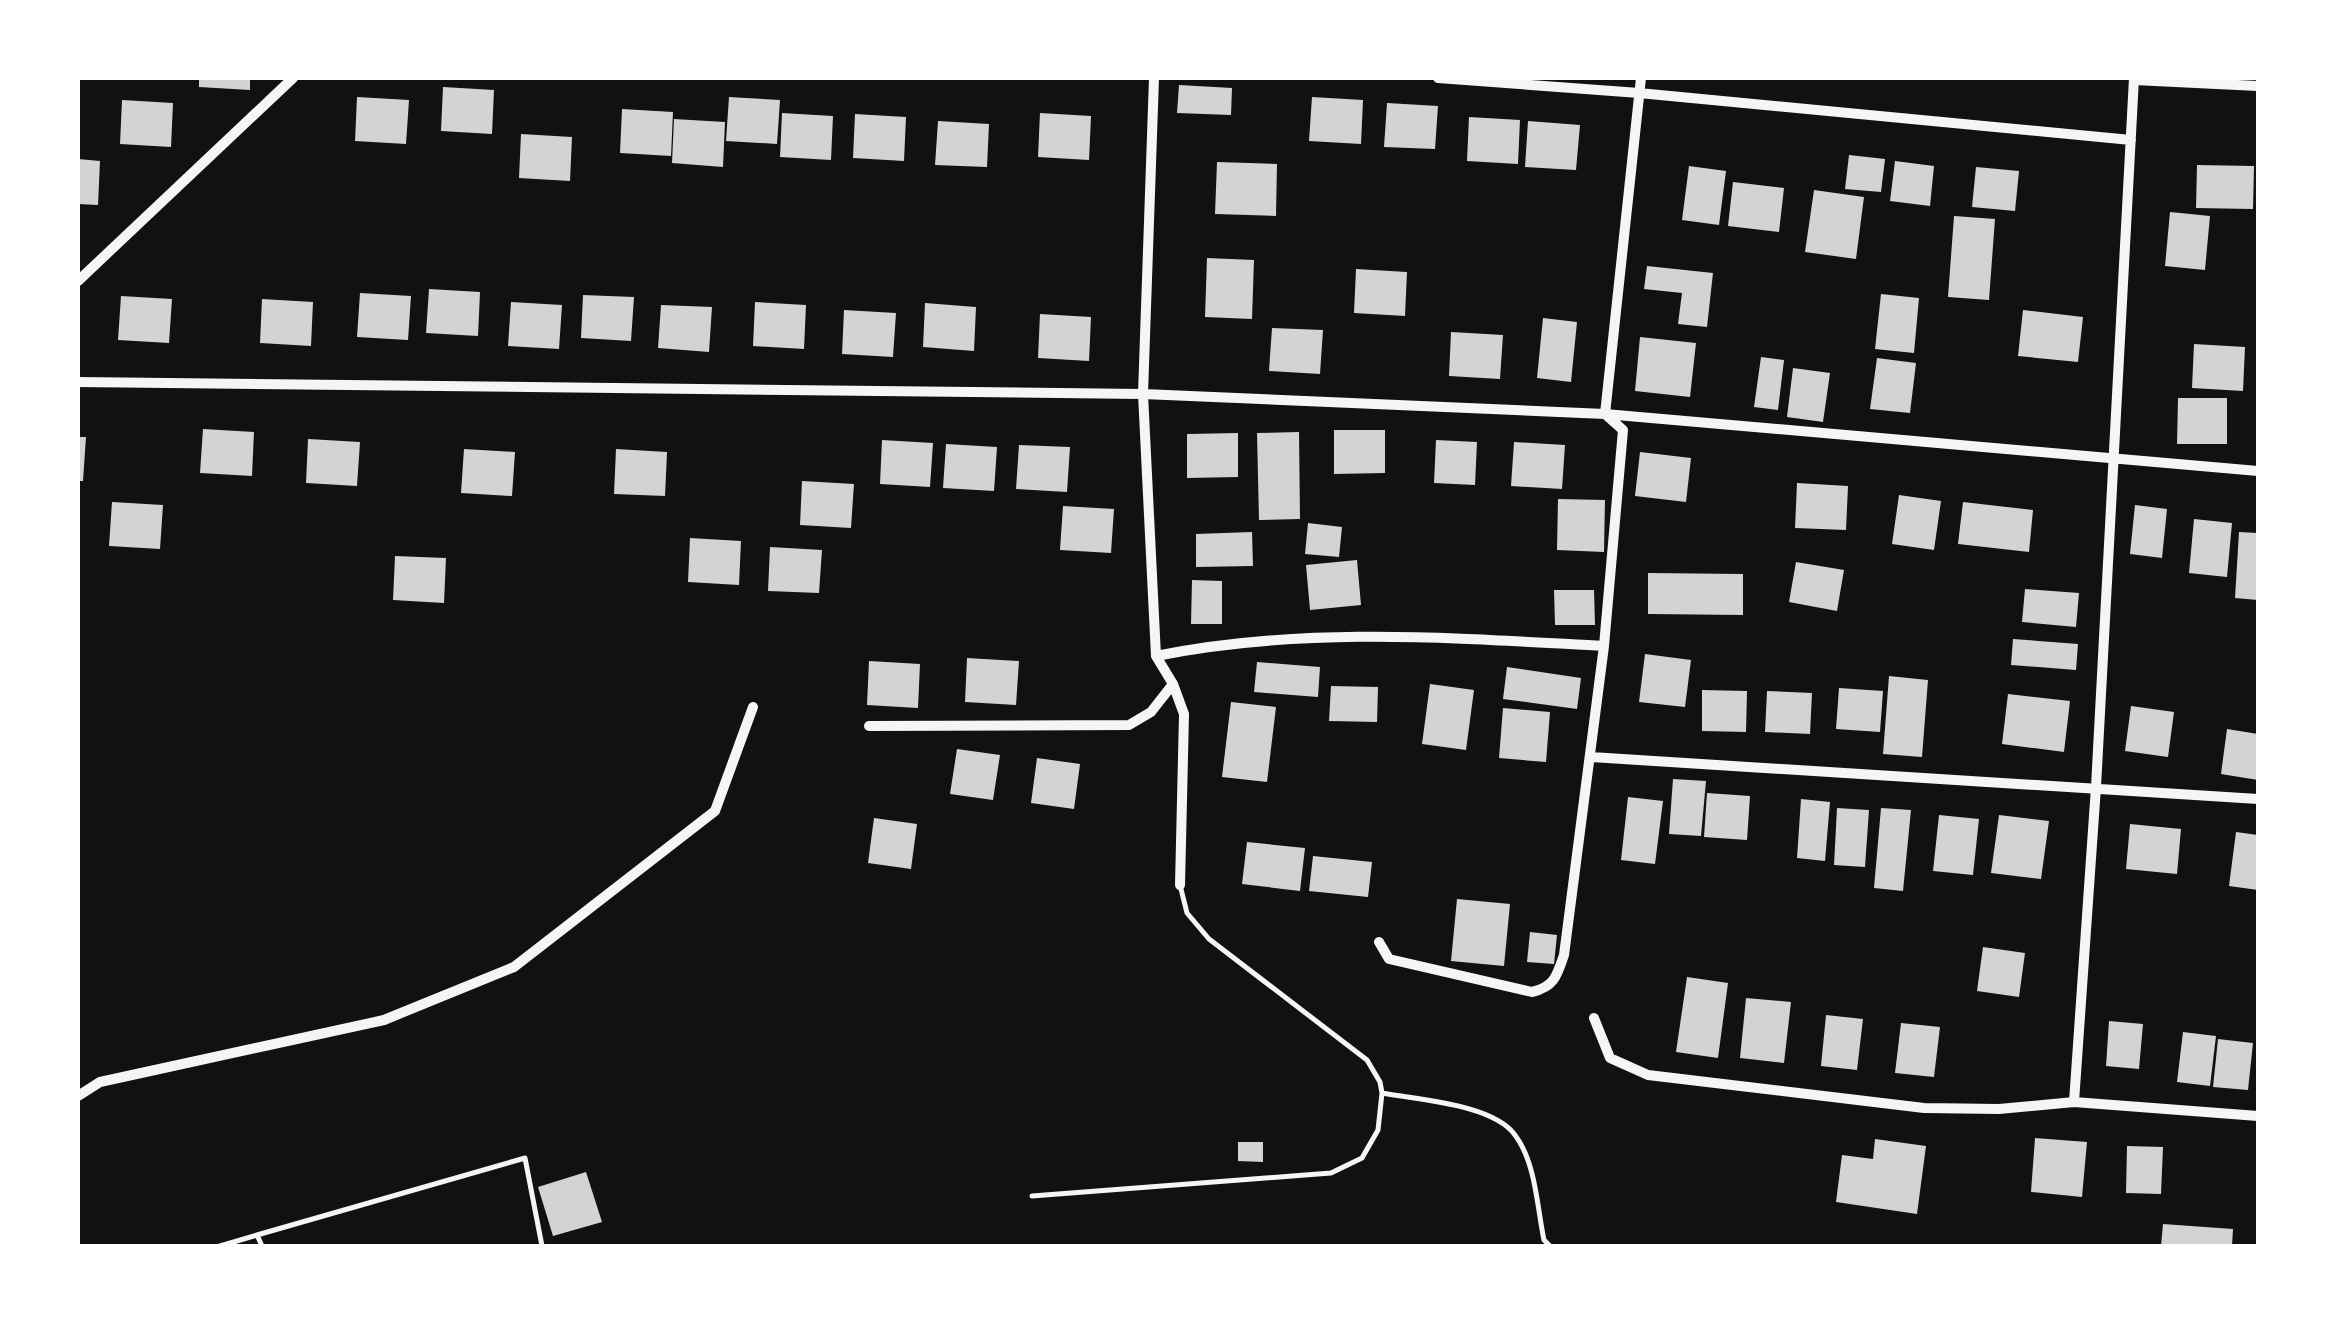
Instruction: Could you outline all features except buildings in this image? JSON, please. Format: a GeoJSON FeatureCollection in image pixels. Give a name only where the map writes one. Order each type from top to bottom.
{"type":"FeatureCollection","features":[{"type":"Feature","properties":{"kind":"street"},"geometry":{"type":"LineString","coordinates":[[78,282],[293,78]]}},
{"type":"Feature","properties":{"kind":"street"},"geometry":{"type":"LineString","coordinates":[[1154,78],[1144,394],[1156,656],[1173,684],[1184,714],[1180,885]]}},
{"type":"Feature","properties":{"kind":"street"},"geometry":{"type":"LineString","coordinates":[[1438,78],[2131,140]]}},
{"type":"Feature","properties":{"kind":"street"},"geometry":{"type":"LineString","coordinates":[[1605,414],[1641,78]]}},
{"type":"Feature","properties":{"kind":"street"},"geometry":{"type":"LineString","coordinates":[[2074,1102],[2096,787],[2134,79],[2258,86]]}},
{"type":"Feature","properties":{"kind":"street"},"geometry":{"type":"LineString","coordinates":[[78,382],[1144,394],[1605,414],[2258,471]]}},
{"type":"Feature","properties":{"kind":"street"},"geometry":{"type":"LineString","coordinates":[[1378,942],[1390,960],[1532,992],[1547,988],[1556,978],[1564,956],[1604,646],[1622,430],[1605,414]]}},
{"type":"Feature","properties":{"kind":"street"},"geometry":{"type":"LineString","coordinates":[[1156,656],[1222,643],[1384,634],[1604,646]]}},
{"type":"Feature","properties":{"kind":"street"},"geometry":{"type":"LineString","coordinates":[[869,726],[1130,725],[1152,712],[1173,684]]}},
{"type":"Feature","properties":{"kind":"street"},"geometry":{"type":"LineString","coordinates":[[78,1096],[100,1082],[384,1020],[514,967],[714,811],[753,707]]}},
{"type":"Feature","properties":{"kind":"street"},"geometry":{"type":"LineString","coordinates":[[1591,757],[2258,799]]}},
{"type":"Feature","properties":{"kind":"street"},"geometry":{"type":"LineString","coordinates":[[1594,1018],[1610,1058],[1648,1075],[1924,1108],[1999,1109],[2074,1102],[2258,1116]]}},
{"type":"Feature","properties":{"kind":"lane"},"geometry":{"type":"LineString","coordinates":[[1032,1196],[1332,1173],[1362,1158],[1378,1130],[1382,1093],[1367,1060],[1209,939],[1188,913],[1180,885]]}},
{"type":"Feature","properties":{"kind":"lane"},"geometry":{"type":"LineString","coordinates":[[1382,1093],[1474,1110],[1496,1119],[1514,1133],[1528,1162],[1544,1240],[1550,1246]]}},
{"type":"Feature","properties":{"kind":"lane"},"geometry":{"type":"LineString","coordinates":[[220,1246],[525,1158],[542,1246]]}},
{"type":"Feature","properties":{"kind":"lane"},"geometry":{"type":"LineString","coordinates":[[257,1235],[262,1246]]}}]}
